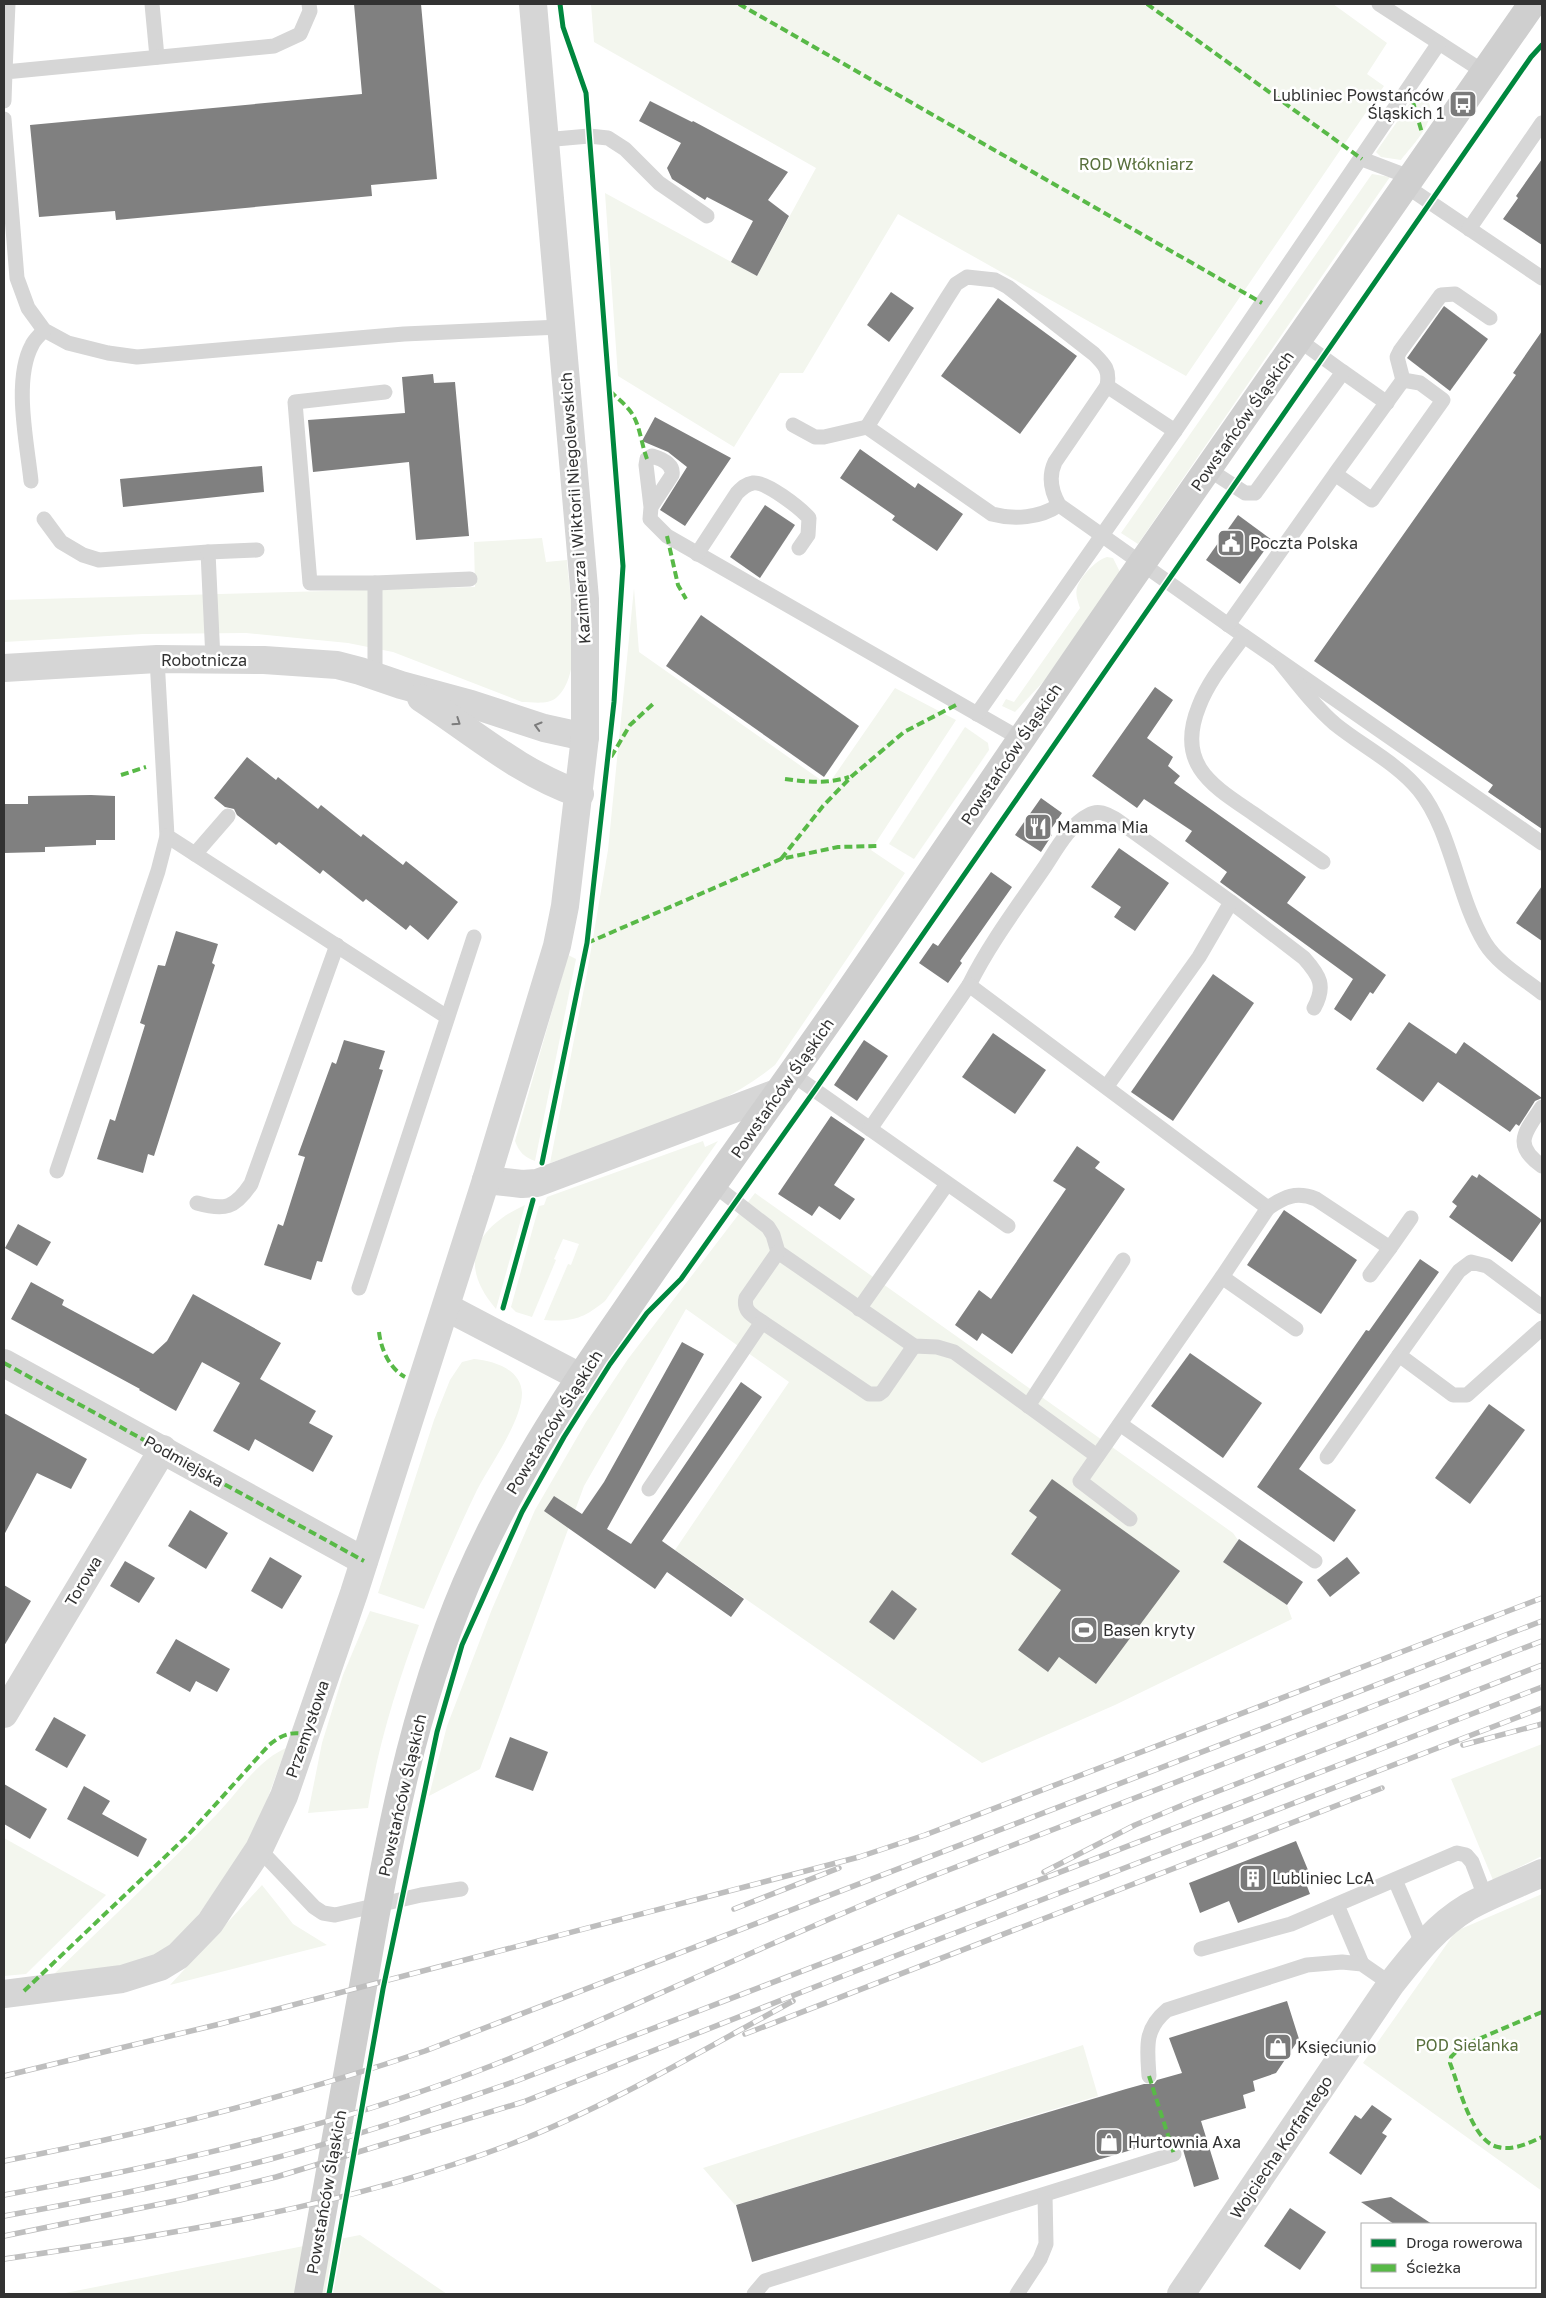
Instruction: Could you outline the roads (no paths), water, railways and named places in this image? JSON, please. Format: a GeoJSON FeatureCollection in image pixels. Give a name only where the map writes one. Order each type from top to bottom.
{"type":"FeatureCollection","features":[{"type":"Feature","properties":{"kind":"main road","name":"Powstańców Śląskich"},"geometry":{"type":"LineString","coordinates":[[308,2294],[390,1836],[416,1728],[438,1657],[466,1585],[499,1511],[520,1473],[580,1377],[786,1083],[1141,563],[1299,340],[1532,4]]}},
{"type":"Feature","properties":{"kind":"street","name":"Kazimierza i Wiktorii Niegolewskich"},"geometry":{"type":"LineString","coordinates":[[446,1307],[557,946],[565,906],[580,794],[585,737],[585,599],[533,4]]}},
{"type":"Feature","properties":{"kind":"street","name":"Robotnicza"},"geometry":{"type":"LineString","coordinates":[[4,668],[157,659],[264,660],[337,665],[544,728],[585,737]]}},
{"type":"Feature","properties":{"kind":"street","name":"Robotnicza"},"geometry":{"type":"LineString","coordinates":[[401,686],[457,722],[511,761],[558,787],[580,794]]}},
{"type":"Feature","properties":{"kind":"street"},"geometry":{"type":"LineString","coordinates":[[486,1180],[522,1184],[538,1183],[786,1083]]}},
{"type":"Feature","properties":{"kind":"street"},"geometry":{"type":"LineString","coordinates":[[446,1307],[580,1377]]}},
{"type":"Feature","properties":{"kind":"street","name":"Przemysłowa"},"geometry":{"type":"LineString","coordinates":[[4,1994],[122,1979],[160,1967],[178,1956],[210,1923],[259,1848],[284,1796],[364,1561],[446,1307]]}},
{"type":"Feature","properties":{"kind":"street","name":"Podmiejska"},"geometry":{"type":"LineString","coordinates":[[4,1363],[364,1561]]}},
{"type":"Feature","properties":{"kind":"street","name":"Torowa"},"geometry":{"type":"LineString","coordinates":[[4,1714],[163,1449]]}},
{"type":"Feature","properties":{"kind":"street","name":"Wojciecha Korfantego"},"geometry":{"type":"LineString","coordinates":[[1181,2294],[1391,1984],[1423,1945],[1452,1918],[1486,1898],[1542,1874]]}},
{"type":"Feature","properties":{"kind":"lane"},"geometry":{"type":"LineString","coordinates":[[4,101],[8,4]]}},
{"type":"Feature","properties":{"kind":"lane"},"geometry":{"type":"LineString","coordinates":[[152,4],[157,57]]}},
{"type":"Feature","properties":{"kind":"lane"},"geometry":{"type":"LineString","coordinates":[[5,72],[274,46],[300,34],[310,10],[309,4]]}},
{"type":"Feature","properties":{"kind":"lane"},"geometry":{"type":"LineString","coordinates":[[1379,4],[1484,72]]}},
{"type":"Feature","properties":{"kind":"lane"},"geometry":{"type":"LineString","coordinates":[[977,714],[1103,536],[1439,44]]}},
{"type":"Feature","properties":{"kind":"lane"},"geometry":{"type":"LineString","coordinates":[[4,119],[17,278],[28,308],[44,330],[68,343],[108,353],[137,357],[178,355],[404,334],[561,327]]}},
{"type":"Feature","properties":{"kind":"lane"},"geometry":{"type":"LineString","coordinates":[[1469,229],[1542,123]]}},
{"type":"Feature","properties":{"kind":"lane"},"geometry":{"type":"LineString","coordinates":[[544,140],[589,136],[608,138],[625,149],[659,184],[707,216]]}},
{"type":"Feature","properties":{"kind":"lane"},"geometry":{"type":"LineString","coordinates":[[1362,158],[1409,182],[1469,229],[1542,278]]}},
{"type":"Feature","properties":{"kind":"lane"},"geometry":{"type":"LineString","coordinates":[[793,425],[815,437],[824,437],[867,427],[956,284],[967,276],[995,280],[1008,287],[1094,354],[1106,366],[1107,386],[1054,462],[1050,472],[1050,484],[1059,505],[1280,662],[1542,843]]}},
{"type":"Feature","properties":{"kind":"lane"},"geometry":{"type":"LineString","coordinates":[[1228,625],[1403,380],[1397,357],[1441,295],[1455,294],[1490,318]]}},
{"type":"Feature","properties":{"kind":"lane"},"geometry":{"type":"LineString","coordinates":[[31,481],[23,398],[25,362],[32,344],[44,330]]}},
{"type":"Feature","properties":{"kind":"lane"},"geometry":{"type":"LineString","coordinates":[[1299,340],[1387,403]]}},
{"type":"Feature","properties":{"kind":"lane"},"geometry":{"type":"LineString","coordinates":[[1208,469],[1245,493],[1255,493],[1343,372]]}},
{"type":"Feature","properties":{"kind":"lane"},"geometry":{"type":"LineString","coordinates":[[1335,474],[1372,500],[1443,400],[1420,383],[1403,380]]}},
{"type":"Feature","properties":{"kind":"lane"},"geometry":{"type":"LineString","coordinates":[[1107,386],[1175,431]]}},
{"type":"Feature","properties":{"kind":"lane"},"geometry":{"type":"LineString","coordinates":[[385,392],[295,402],[310,583],[375,583],[470,579]]}},
{"type":"Feature","properties":{"kind":"lane"},"geometry":{"type":"LineString","coordinates":[[867,427],[992,514],[1003,517],[1038,515],[1049,512],[1059,505]]}},
{"type":"Feature","properties":{"kind":"lane"},"geometry":{"type":"LineString","coordinates":[[696,554],[745,485],[754,482],[764,484],[803,511],[809,518],[808,535],[799,548]]}},
{"type":"Feature","properties":{"kind":"lane"},"geometry":{"type":"LineString","coordinates":[[651,507],[650,519],[656,527],[696,554],[1021,739]]}},
{"type":"Feature","properties":{"kind":"lane"},"geometry":{"type":"LineString","coordinates":[[44,518],[61,542],[83,555],[99,560],[257,550]]}},
{"type":"Feature","properties":{"kind":"lane"},"geometry":{"type":"LineString","coordinates":[[208,552],[213,660]]}},
{"type":"Feature","properties":{"kind":"lane"},"geometry":{"type":"LineString","coordinates":[[375,583],[375,676]]}},
{"type":"Feature","properties":{"kind":"lane"},"geometry":{"type":"LineString","coordinates":[[1244,636],[1208,687],[1198,707],[1192,729],[1195,760],[1212,785],[1324,862]]}},
{"type":"Feature","properties":{"kind":"lane"},"geometry":{"type":"LineString","coordinates":[[57,1171],[153,886],[167,836],[157,659]]}},
{"type":"Feature","properties":{"kind":"lane"},"geometry":{"type":"LineString","coordinates":[[1280,662],[1324,714],[1398,771],[1430,805],[1470,914],[1486,944],[1501,962],[1542,993]]}},
{"type":"Feature","properties":{"kind":"lane"},"geometry":{"type":"LineString","coordinates":[[870,1129],[969,985],[991,944],[1060,846],[1073,829],[1089,814],[1098,812],[1117,820],[1231,902],[1304,958],[1318,976],[1321,986],[1320,997],[1314,1008]]}},
{"type":"Feature","properties":{"kind":"lane"},"geometry":{"type":"LineString","coordinates":[[195,854],[228,816]]}},
{"type":"Feature","properties":{"kind":"lane"},"geometry":{"type":"LineString","coordinates":[[167,836],[448,1018]]}},
{"type":"Feature","properties":{"kind":"lane"},"geometry":{"type":"LineString","coordinates":[[1106,1086],[1199,957],[1231,902]]}},
{"type":"Feature","properties":{"kind":"lane"},"geometry":{"type":"LineString","coordinates":[[359,1288],[474,936]]}},
{"type":"Feature","properties":{"kind":"lane"},"geometry":{"type":"LineString","coordinates":[[197,1203],[214,1208],[228,1208],[242,1198],[251,1184],[336,944]]}},
{"type":"Feature","properties":{"kind":"lane"},"geometry":{"type":"LineString","coordinates":[[969,985],[1268,1208]]}},
{"type":"Feature","properties":{"kind":"lane"},"geometry":{"type":"LineString","coordinates":[[786,1083],[870,1129],[1008,1226]]}},
{"type":"Feature","properties":{"kind":"lane"},"geometry":{"type":"LineString","coordinates":[[1542,1107],[1526,1131],[1523,1142],[1527,1152],[1542,1166]]}},
{"type":"Feature","properties":{"kind":"lane"},"geometry":{"type":"LineString","coordinates":[[859,1309],[947,1184]]}},
{"type":"Feature","properties":{"kind":"lane"},"geometry":{"type":"LineString","coordinates":[[714,1185],[768,1227],[773,1235],[778,1252],[914,1346],[947,1348],[1097,1456]]}},
{"type":"Feature","properties":{"kind":"lane"},"geometry":{"type":"LineString","coordinates":[[1130,1519],[1080,1480],[1268,1208],[1284,1197],[1294,1194],[1306,1195],[1316,1199],[1390,1248]]}},
{"type":"Feature","properties":{"kind":"lane"},"geometry":{"type":"LineString","coordinates":[[1370,1275],[1411,1218]]}},
{"type":"Feature","properties":{"kind":"lane"},"geometry":{"type":"LineString","coordinates":[[778,1252],[746,1298],[745,1303],[748,1312],[762,1322],[873,1395],[883,1391],[914,1346]]}},
{"type":"Feature","properties":{"kind":"lane"},"geometry":{"type":"LineString","coordinates":[[1028,1406],[1123,1260]]}},
{"type":"Feature","properties":{"kind":"lane"},"geometry":{"type":"LineString","coordinates":[[1327,1457],[1459,1271],[1471,1262],[1487,1266],[1542,1307]]}},
{"type":"Feature","properties":{"kind":"lane"},"geometry":{"type":"LineString","coordinates":[[1222,1277],[1296,1330]]}},
{"type":"Feature","properties":{"kind":"lane"},"geometry":{"type":"LineString","coordinates":[[649,1489],[762,1322]]}},
{"type":"Feature","properties":{"kind":"lane"},"geometry":{"type":"LineString","coordinates":[[1399,1355],[1453,1395],[1467,1395],[1542,1328]]}},
{"type":"Feature","properties":{"kind":"lane"},"geometry":{"type":"LineString","coordinates":[[1120,1424],[1314,1561]]}},
{"type":"Feature","properties":{"kind":"lane"},"geometry":{"type":"LineString","coordinates":[[259,1848],[314,1907],[324,1913],[335,1915],[421,1895],[460,1889]]}},
{"type":"Feature","properties":{"kind":"lane"},"geometry":{"type":"LineString","coordinates":[[1201,1949],[1291,1924],[1457,1853],[1466,1855],[1472,1862],[1486,1898]]}},
{"type":"Feature","properties":{"kind":"lane"},"geometry":{"type":"LineString","coordinates":[[1395,1880],[1423,1945]]}},
{"type":"Feature","properties":{"kind":"lane"},"geometry":{"type":"LineString","coordinates":[[1337,1905],[1362,1964]]}},
{"type":"Feature","properties":{"kind":"lane"},"geometry":{"type":"LineString","coordinates":[[1149,2076],[1147,2047],[1149,2033],[1157,2019],[1168,2010],[1307,1964],[1342,1962],[1362,1964],[1391,1984]]}},
{"type":"Feature","properties":{"kind":"lane"},"geometry":{"type":"LineString","coordinates":[[754,2294],[765,2281],[1174,2154]]}},
{"type":"Feature","properties":{"kind":"lane"},"geometry":{"type":"LineString","coordinates":[[1017,2294],[1040,2260],[1046,2244],[1045,2195]]}},
{"type":"Feature","properties":{"kind":"railway"},"geometry":{"type":"LineString","coordinates":[[4,2076],[220,2024],[859,1857],[925,1835],[1542,1598]]}},
{"type":"Feature","properties":{"kind":"railway"},"geometry":{"type":"LineString","coordinates":[[4,2161],[111,2139],[216,2113],[321,2084],[425,2051],[1542,1621]]}},
{"type":"Feature","properties":{"kind":"railway"},"geometry":{"type":"LineString","coordinates":[[4,2195],[113,2174],[222,2149],[330,2120],[437,2086],[547,2043],[789,1936],[925,1879],[1542,1641]]}},
{"type":"Feature","properties":{"kind":"railway"},"geometry":{"type":"LineString","coordinates":[[1044,1872],[1135,1825],[1190,1802],[1542,1665]]}},
{"type":"Feature","properties":{"kind":"railway"},"geometry":{"type":"LineString","coordinates":[[4,2216],[138,2190],[271,2159],[364,2132],[516,2081],[1542,1687]]}},
{"type":"Feature","properties":{"kind":"railway"},"geometry":{"type":"LineString","coordinates":[[4,2236],[180,2200],[276,2177],[523,2102],[835,1979],[1542,1708]]}},
{"type":"Feature","properties":{"kind":"railway"},"geometry":{"type":"LineString","coordinates":[[1463,1745],[1542,1724]]}},
{"type":"Feature","properties":{"kind":"railway"},"geometry":{"type":"LineString","coordinates":[[745,2034],[1382,1788]]}},
{"type":"Feature","properties":{"kind":"railway"},"geometry":{"type":"LineString","coordinates":[[734,1909],[839,1868]]}},
{"type":"Feature","properties":{"kind":"railway"},"geometry":{"type":"LineString","coordinates":[[4,2259],[133,2239],[261,2215],[387,2185],[450,2166],[511,2144],[583,2113],[654,2077],[793,2001]]}},
{"type":"Feature","properties":{"kind":"place","name":"Lubliniec Powstańców Śląskich 1"},"geometry":{"type":"Point","coordinates":[1463,104]}},
{"type":"Feature","properties":{"kind":"place","name":"Poczta Polska"},"geometry":{"type":"Point","coordinates":[1231,543]}},
{"type":"Feature","properties":{"kind":"place","name":"Mamma Mia"},"geometry":{"type":"Point","coordinates":[1038,827]}},
{"type":"Feature","properties":{"kind":"place","name":"Basen kryty"},"geometry":{"type":"Point","coordinates":[1084,1630]}},
{"type":"Feature","properties":{"kind":"place","name":"Lubliniec LcA"},"geometry":{"type":"Point","coordinates":[1253,1878]}},
{"type":"Feature","properties":{"kind":"place","name":"Księciunio"},"geometry":{"type":"Point","coordinates":[1278,2047]}},
{"type":"Feature","properties":{"kind":"place","name":"Hurtownia Axa"},"geometry":{"type":"Point","coordinates":[1109,2142]}},
{"type":"Feature","properties":{"kind":"park label","name":"ROD Włókniarz"},"geometry":{"type":"Point","coordinates":[1136,164]}},
{"type":"Feature","properties":{"kind":"park label","name":"POD Sielanka"},"geometry":{"type":"Point","coordinates":[1467,2045]}}]}
